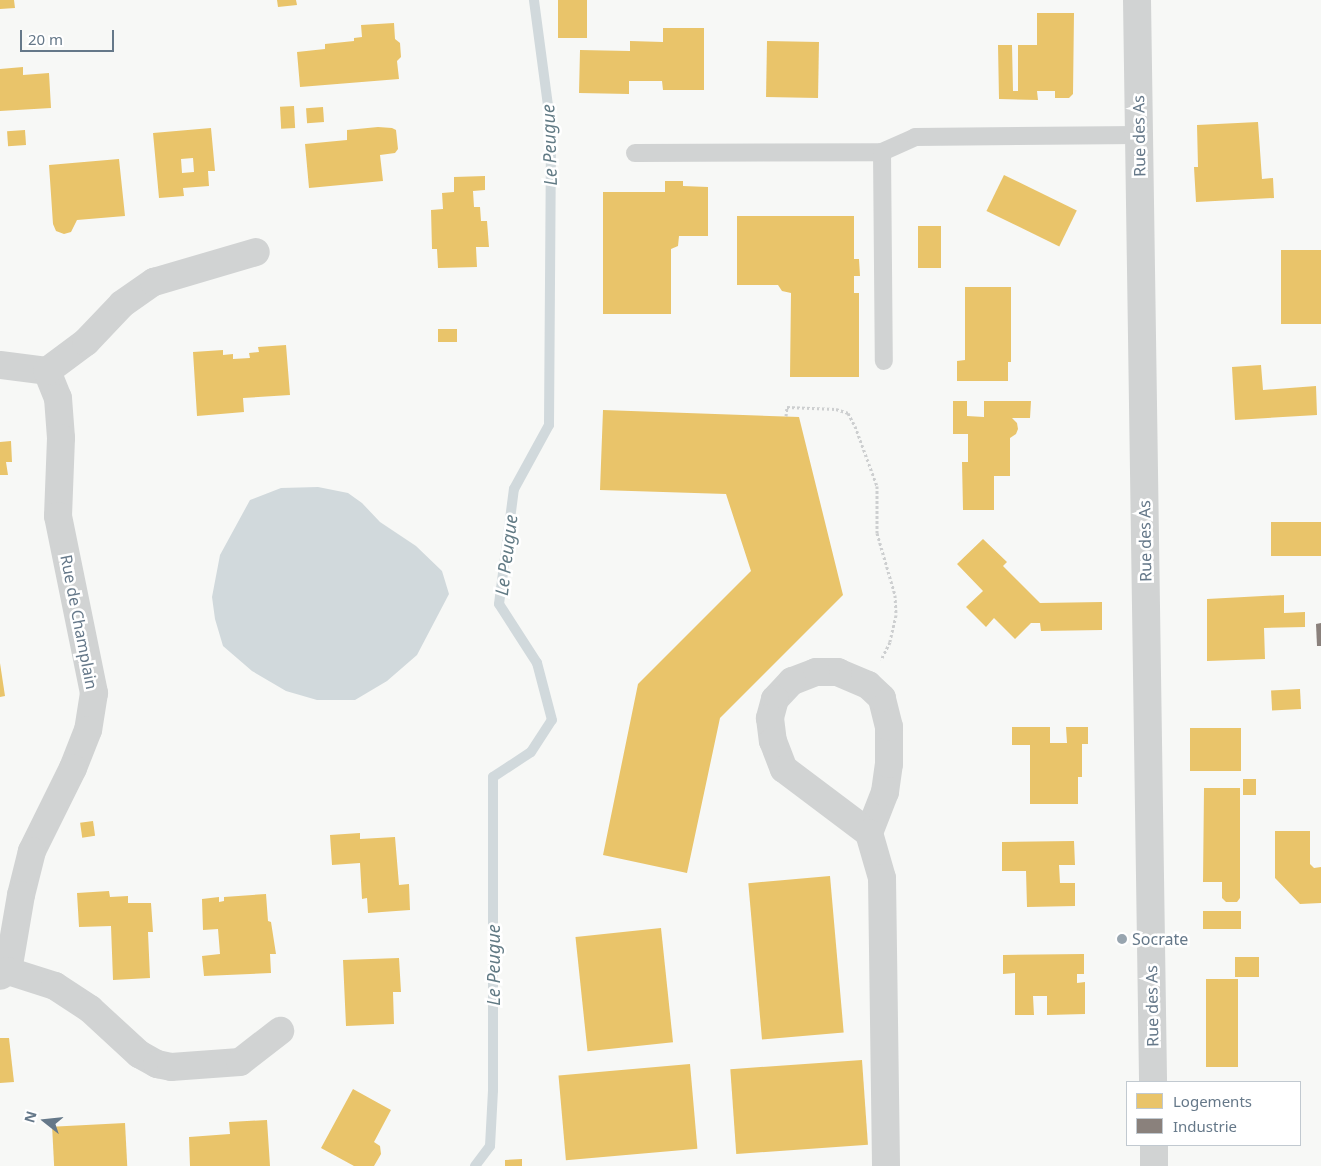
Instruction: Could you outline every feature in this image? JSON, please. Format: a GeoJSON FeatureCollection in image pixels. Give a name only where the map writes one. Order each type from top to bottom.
{"type":"FeatureCollection","features":[{"type":"Feature","properties":{"kind":"street","name":"Rue des As"},"geometry":{"type":"LineString","coordinates":[[1137,0],[1153,1081]]}},
{"type":"Feature","properties":{"kind":"street"},"geometry":{"type":"LineString","coordinates":[[0,364],[47,371],[86,342],[122,304],[154,282],[256,252]]}},
{"type":"Feature","properties":{"kind":"street","name":"Rue de Champlain"},"geometry":{"type":"LineString","coordinates":[[4,973],[32,851],[73,768],[88,730],[94,693],[58,516],[61,438],[58,398],[47,371]]}},
{"type":"Feature","properties":{"kind":"street"},"geometry":{"type":"LineString","coordinates":[[868,833],[885,792],[889,727],[882,698],[868,685],[838,672],[816,672],[792,681],[775,699],[770,718],[772,741],[784,769],[868,833],[882,878],[886,1166]]}},
{"type":"Feature","properties":{"kind":"street"},"geometry":{"type":"LineString","coordinates":[[4,973],[54,986],[90,1009],[139,1054],[156,1064],[171,1067],[240,1062],[280,1031]]}},
{"type":"Feature","properties":{"kind":"street"},"geometry":{"type":"LineString","coordinates":[[1154,1146],[1154,1166]]}},
{"type":"Feature","properties":{"kind":"lane"},"geometry":{"type":"LineString","coordinates":[[635,153],[882,152],[915,137],[1139,135]]}},
{"type":"Feature","properties":{"kind":"lane"},"geometry":{"type":"LineString","coordinates":[[882,152],[884,361]]}},
{"type":"Feature","properties":{"kind":"path"},"geometry":{"type":"LineString","coordinates":[[786,416],[787,407],[836,409],[848,413],[855,426],[877,486],[877,533],[895,595],[896,615],[890,642],[868,685]]}},
{"type":"Feature","properties":{"kind":"shaded area"},"geometry":{"type":"Polygon","coordinates":[[[318,487],[348,493],[362,503],[380,522],[416,546],[442,571],[449,594],[417,655],[387,681],[355,700],[317,700],[286,691],[252,671],[223,646],[215,619],[212,597],[220,555],[250,500],[281,488],[318,487]]]}},
{"type":"Feature","properties":{"kind":"building: Logements"},"geometry":{"type":"Polygon","coordinates":[[[0,0],[14,0],[15,8],[0,9],[0,0]]]}},
{"type":"Feature","properties":{"kind":"building: Logements"},"geometry":{"type":"Polygon","coordinates":[[[277,0],[296,0],[297,5],[278,7],[277,0]]]}},
{"type":"Feature","properties":{"kind":"building: Logements"},"geometry":{"type":"Polygon","coordinates":[[[558,0],[587,0],[587,38],[558,38],[558,0]]]}},
{"type":"Feature","properties":{"kind":"building: Logements"},"geometry":{"type":"Polygon","coordinates":[[[1037,13],[1074,13],[1073,94],[1069,98],[1055,98],[1055,91],[1037,91],[1038,100],[999,99],[998,45],[1012,45],[1013,91],[1018,91],[1018,45],[1037,45],[1037,13]]]}},
{"type":"Feature","properties":{"kind":"building: Logements"},"geometry":{"type":"Polygon","coordinates":[[[394,23],[395,39],[400,43],[401,57],[397,61],[399,79],[300,87],[297,52],[325,49],[325,44],[354,41],[354,38],[362,37],[361,25],[394,23]]]}},
{"type":"Feature","properties":{"kind":"building: Logements"},"geometry":{"type":"Polygon","coordinates":[[[663,28],[704,28],[704,90],[663,90],[662,81],[629,81],[629,94],[579,93],[580,50],[630,51],[630,41],[663,42],[663,28]]]}},
{"type":"Feature","properties":{"kind":"building: Logements"},"geometry":{"type":"Polygon","coordinates":[[[767,41],[819,42],[818,98],[766,97],[767,41]]]}},
{"type":"Feature","properties":{"kind":"building: Logements"},"geometry":{"type":"Polygon","coordinates":[[[23,67],[23,75],[49,73],[51,108],[0,111],[0,69],[23,67]]]}},
{"type":"Feature","properties":{"kind":"building: Logements"},"geometry":{"type":"Polygon","coordinates":[[[294,106],[295,128],[281,129],[280,107],[294,106]]]}},
{"type":"Feature","properties":{"kind":"building: Logements"},"geometry":{"type":"Polygon","coordinates":[[[323,107],[324,122],[307,123],[306,108],[323,107]]]}},
{"type":"Feature","properties":{"kind":"building: Logements"},"geometry":{"type":"Polygon","coordinates":[[[1258,122],[1262,179],[1273,178],[1274,198],[1196,202],[1194,167],[1198,167],[1197,125],[1258,122]]]}},
{"type":"Feature","properties":{"kind":"building: Logements"},"geometry":{"type":"Polygon","coordinates":[[[378,127],[396,130],[398,149],[395,153],[380,155],[383,181],[309,188],[305,144],[347,140],[347,130],[378,127]]]}},
{"type":"Feature","properties":{"kind":"building: Logements"},"geometry":{"type":"Polygon","coordinates":[[[211,128],[215,171],[208,171],[209,186],[183,188],[184,196],[159,198],[153,133],[211,128]],[[193,158],[181,159],[182,173],[194,172],[193,158]]]}},
{"type":"Feature","properties":{"kind":"building: Logements"},"geometry":{"type":"Polygon","coordinates":[[[25,130],[26,145],[8,146],[7,131],[25,130]]]}},
{"type":"Feature","properties":{"kind":"building: Logements"},"geometry":{"type":"Polygon","coordinates":[[[119,159],[125,216],[77,220],[71,232],[64,234],[56,231],[53,224],[49,165],[119,159]]]}},
{"type":"Feature","properties":{"kind":"building: Logements"},"geometry":{"type":"Polygon","coordinates":[[[1004,175],[1077,211],[1059,246],[986,211],[1004,175]]]}},
{"type":"Feature","properties":{"kind":"building: Logements"},"geometry":{"type":"Polygon","coordinates":[[[485,176],[485,190],[473,191],[474,207],[480,207],[481,221],[487,221],[489,247],[476,247],[477,267],[438,268],[437,249],[432,249],[431,210],[443,209],[442,193],[454,192],[454,177],[485,176]]]}},
{"type":"Feature","properties":{"kind":"building: Logements"},"geometry":{"type":"Polygon","coordinates":[[[665,181],[683,181],[683,186],[708,187],[708,236],[679,236],[678,246],[671,249],[671,314],[603,314],[603,192],[665,192],[665,181]]]}},
{"type":"Feature","properties":{"kind":"building: Logements"},"geometry":{"type":"Polygon","coordinates":[[[737,216],[854,216],[854,259],[859,259],[860,276],[854,276],[854,293],[859,293],[859,377],[790,377],[791,293],[782,291],[778,285],[737,285],[737,216]]]}},
{"type":"Feature","properties":{"kind":"building: Logements"},"geometry":{"type":"Polygon","coordinates":[[[918,226],[941,226],[941,268],[918,268],[918,226]]]}},
{"type":"Feature","properties":{"kind":"building: Logements"},"geometry":{"type":"Polygon","coordinates":[[[1281,250],[1321,250],[1321,324],[1281,324],[1281,250]]]}},
{"type":"Feature","properties":{"kind":"building: Logements"},"geometry":{"type":"Polygon","coordinates":[[[965,287],[1011,287],[1011,362],[1008,362],[1008,381],[957,381],[957,361],[965,360],[965,287]]]}},
{"type":"Feature","properties":{"kind":"building: Logements"},"geometry":{"type":"Polygon","coordinates":[[[438,329],[457,329],[457,342],[438,342],[438,329]]]}},
{"type":"Feature","properties":{"kind":"building: Logements"},"geometry":{"type":"Polygon","coordinates":[[[286,345],[290,395],[243,398],[244,412],[197,416],[193,352],[223,350],[223,355],[233,354],[233,359],[250,358],[249,353],[259,352],[258,347],[286,345]]]}},
{"type":"Feature","properties":{"kind":"building: Logements"},"geometry":{"type":"Polygon","coordinates":[[[1261,365],[1263,390],[1316,386],[1317,415],[1235,420],[1232,367],[1261,365]]]}},
{"type":"Feature","properties":{"kind":"building: Logements"},"geometry":{"type":"Polygon","coordinates":[[[953,401],[967,401],[967,416],[984,417],[984,401],[1031,401],[1030,418],[1012,418],[1017,423],[1018,429],[1016,434],[1010,438],[1010,476],[994,476],[994,510],[963,510],[962,462],[968,462],[968,434],[953,434],[953,401]]]}},
{"type":"Feature","properties":{"kind":"building: Logements"},"geometry":{"type":"Polygon","coordinates":[[[603,410],[799,417],[843,595],[720,718],[687,873],[603,855],[638,684],[751,571],[726,494],[600,490],[603,410]]]}},
{"type":"Feature","properties":{"kind":"building: Logements"},"geometry":{"type":"Polygon","coordinates":[[[11,441],[12,462],[6,462],[8,475],[0,475],[0,442],[11,441]]]}},
{"type":"Feature","properties":{"kind":"building: Logements"},"geometry":{"type":"Polygon","coordinates":[[[1271,522],[1321,522],[1321,556],[1271,556],[1271,522]]]}},
{"type":"Feature","properties":{"kind":"building: Logements"},"geometry":{"type":"Polygon","coordinates":[[[983,539],[1007,562],[1003,566],[1040,603],[1102,602],[1102,630],[1041,631],[1040,623],[1031,623],[1015,639],[994,618],[986,627],[966,607],[983,591],[957,564],[983,539]]]}},
{"type":"Feature","properties":{"kind":"building: Logements"},"geometry":{"type":"Polygon","coordinates":[[[1284,595],[1284,613],[1305,612],[1305,627],[1264,628],[1265,659],[1207,661],[1207,599],[1284,595]]]}},
{"type":"Feature","properties":{"kind":"building: Logements"},"geometry":{"type":"Polygon","coordinates":[[[0,663],[5,696],[0,697],[0,663]]]}},
{"type":"Feature","properties":{"kind":"building: Logements"},"geometry":{"type":"Polygon","coordinates":[[[1300,689],[1301,709],[1272,710],[1271,691],[1300,689]]]}},
{"type":"Feature","properties":{"kind":"building: Logements"},"geometry":{"type":"Polygon","coordinates":[[[1012,727],[1050,727],[1050,743],[1067,743],[1066,727],[1088,727],[1088,744],[1082,744],[1082,777],[1078,777],[1078,804],[1030,804],[1030,745],[1012,745],[1012,727]]]}},
{"type":"Feature","properties":{"kind":"building: Logements"},"geometry":{"type":"Polygon","coordinates":[[[1190,728],[1241,728],[1241,771],[1190,771],[1190,728]]]}},
{"type":"Feature","properties":{"kind":"building: Logements"},"geometry":{"type":"Polygon","coordinates":[[[1243,779],[1256,779],[1256,795],[1243,795],[1243,779]]]}},
{"type":"Feature","properties":{"kind":"building: Logements"},"geometry":{"type":"Polygon","coordinates":[[[1204,788],[1240,788],[1240,898],[1237,902],[1226,902],[1222,898],[1222,882],[1203,882],[1204,788]]]}},
{"type":"Feature","properties":{"kind":"building: Logements"},"geometry":{"type":"Polygon","coordinates":[[[93,821],[95,836],[82,838],[80,823],[93,821]]]}},
{"type":"Feature","properties":{"kind":"building: Logements"},"geometry":{"type":"Polygon","coordinates":[[[1275,831],[1310,831],[1310,864],[1314,868],[1321,867],[1321,903],[1300,904],[1275,878],[1275,831]]]}},
{"type":"Feature","properties":{"kind":"building: Logements"},"geometry":{"type":"Polygon","coordinates":[[[360,833],[360,839],[395,837],[399,885],[409,884],[410,910],[368,913],[367,898],[362,899],[360,863],[332,865],[330,835],[360,833]]]}},
{"type":"Feature","properties":{"kind":"building: Logements"},"geometry":{"type":"Polygon","coordinates":[[[1074,841],[1075,865],[1059,865],[1060,883],[1075,883],[1075,906],[1027,907],[1026,871],[1002,871],[1002,842],[1074,841]]]}},
{"type":"Feature","properties":{"kind":"building: Logements"},"geometry":{"type":"Polygon","coordinates":[[[830,876],[844,1032],[762,1040],[748,883],[830,876]]]}},
{"type":"Feature","properties":{"kind":"building: Logements"},"geometry":{"type":"Polygon","coordinates":[[[109,891],[110,897],[128,896],[128,903],[151,903],[153,932],[148,932],[150,978],[113,980],[111,926],[79,927],[77,893],[109,891]]]}},
{"type":"Feature","properties":{"kind":"building: Logements"},"geometry":{"type":"Polygon","coordinates":[[[266,894],[268,921],[271,922],[276,954],[270,954],[271,973],[204,976],[202,956],[220,954],[218,929],[203,930],[202,899],[219,897],[219,902],[224,901],[224,897],[266,894]]]}},
{"type":"Feature","properties":{"kind":"building: Logements"},"geometry":{"type":"Polygon","coordinates":[[[1203,911],[1241,911],[1241,929],[1203,929],[1203,911]]]}},
{"type":"Feature","properties":{"kind":"building: Logements"},"geometry":{"type":"Polygon","coordinates":[[[661,928],[673,1042],[587,1051],[575,937],[661,928]]]}},
{"type":"Feature","properties":{"kind":"building: Logements"},"geometry":{"type":"Polygon","coordinates":[[[1084,954],[1084,974],[1077,974],[1077,983],[1085,982],[1085,1014],[1047,1015],[1047,996],[1033,996],[1034,1015],[1015,1015],[1015,973],[1003,974],[1003,955],[1084,954]]]}},
{"type":"Feature","properties":{"kind":"building: Logements"},"geometry":{"type":"Polygon","coordinates":[[[1235,957],[1259,957],[1259,977],[1235,977],[1235,957]]]}},
{"type":"Feature","properties":{"kind":"building: Logements"},"geometry":{"type":"Polygon","coordinates":[[[399,958],[401,992],[393,992],[394,1024],[346,1026],[343,960],[399,958]]]}},
{"type":"Feature","properties":{"kind":"building: Logements"},"geometry":{"type":"Polygon","coordinates":[[[1206,979],[1238,979],[1238,1067],[1206,1067],[1206,979]]]}},
{"type":"Feature","properties":{"kind":"building: Logements"},"geometry":{"type":"Polygon","coordinates":[[[0,1038],[9,1038],[14,1082],[0,1083],[0,1038]]]}},
{"type":"Feature","properties":{"kind":"building: Logements"},"geometry":{"type":"Polygon","coordinates":[[[862,1060],[868,1145],[736,1154],[730,1069],[862,1060]]]}},
{"type":"Feature","properties":{"kind":"building: Logements"},"geometry":{"type":"Polygon","coordinates":[[[690,1064],[697,1149],[566,1160],[559,1076],[690,1064]]]}},
{"type":"Feature","properties":{"kind":"building: Logements"},"geometry":{"type":"Polygon","coordinates":[[[353,1089],[391,1110],[374,1142],[380,1146],[381,1154],[374,1166],[354,1166],[321,1148],[353,1089]]]}},
{"type":"Feature","properties":{"kind":"building: Logements"},"geometry":{"type":"Polygon","coordinates":[[[267,1120],[270,1166],[190,1166],[189,1137],[230,1134],[229,1122],[267,1120]]]}},
{"type":"Feature","properties":{"kind":"building: Logements"},"geometry":{"type":"Polygon","coordinates":[[[125,1123],[127,1166],[54,1166],[52,1127],[125,1123]]]}},
{"type":"Feature","properties":{"kind":"building: Logements"},"geometry":{"type":"Polygon","coordinates":[[[522,1159],[522,1166],[505,1166],[505,1160],[522,1159]]]}},
{"type":"Feature","properties":{"kind":"building: Industrie"},"geometry":{"type":"Polygon","coordinates":[[[1321,623],[1321,646],[1317,646],[1316,624],[1321,623]]]}},
{"type":"Feature","properties":{"kind":"waterway","name":"Le Peugue"},"geometry":{"type":"LineString","coordinates":[[475,1166],[490,1146],[493,1090],[493,777],[531,752],[552,720],[537,663],[499,604],[514,489],[549,425],[551,128],[534,0]]}},
{"type":"Feature","properties":{"kind":"place","name":"Socrate"},"geometry":{"type":"Point","coordinates":[1122,939]}}]}
